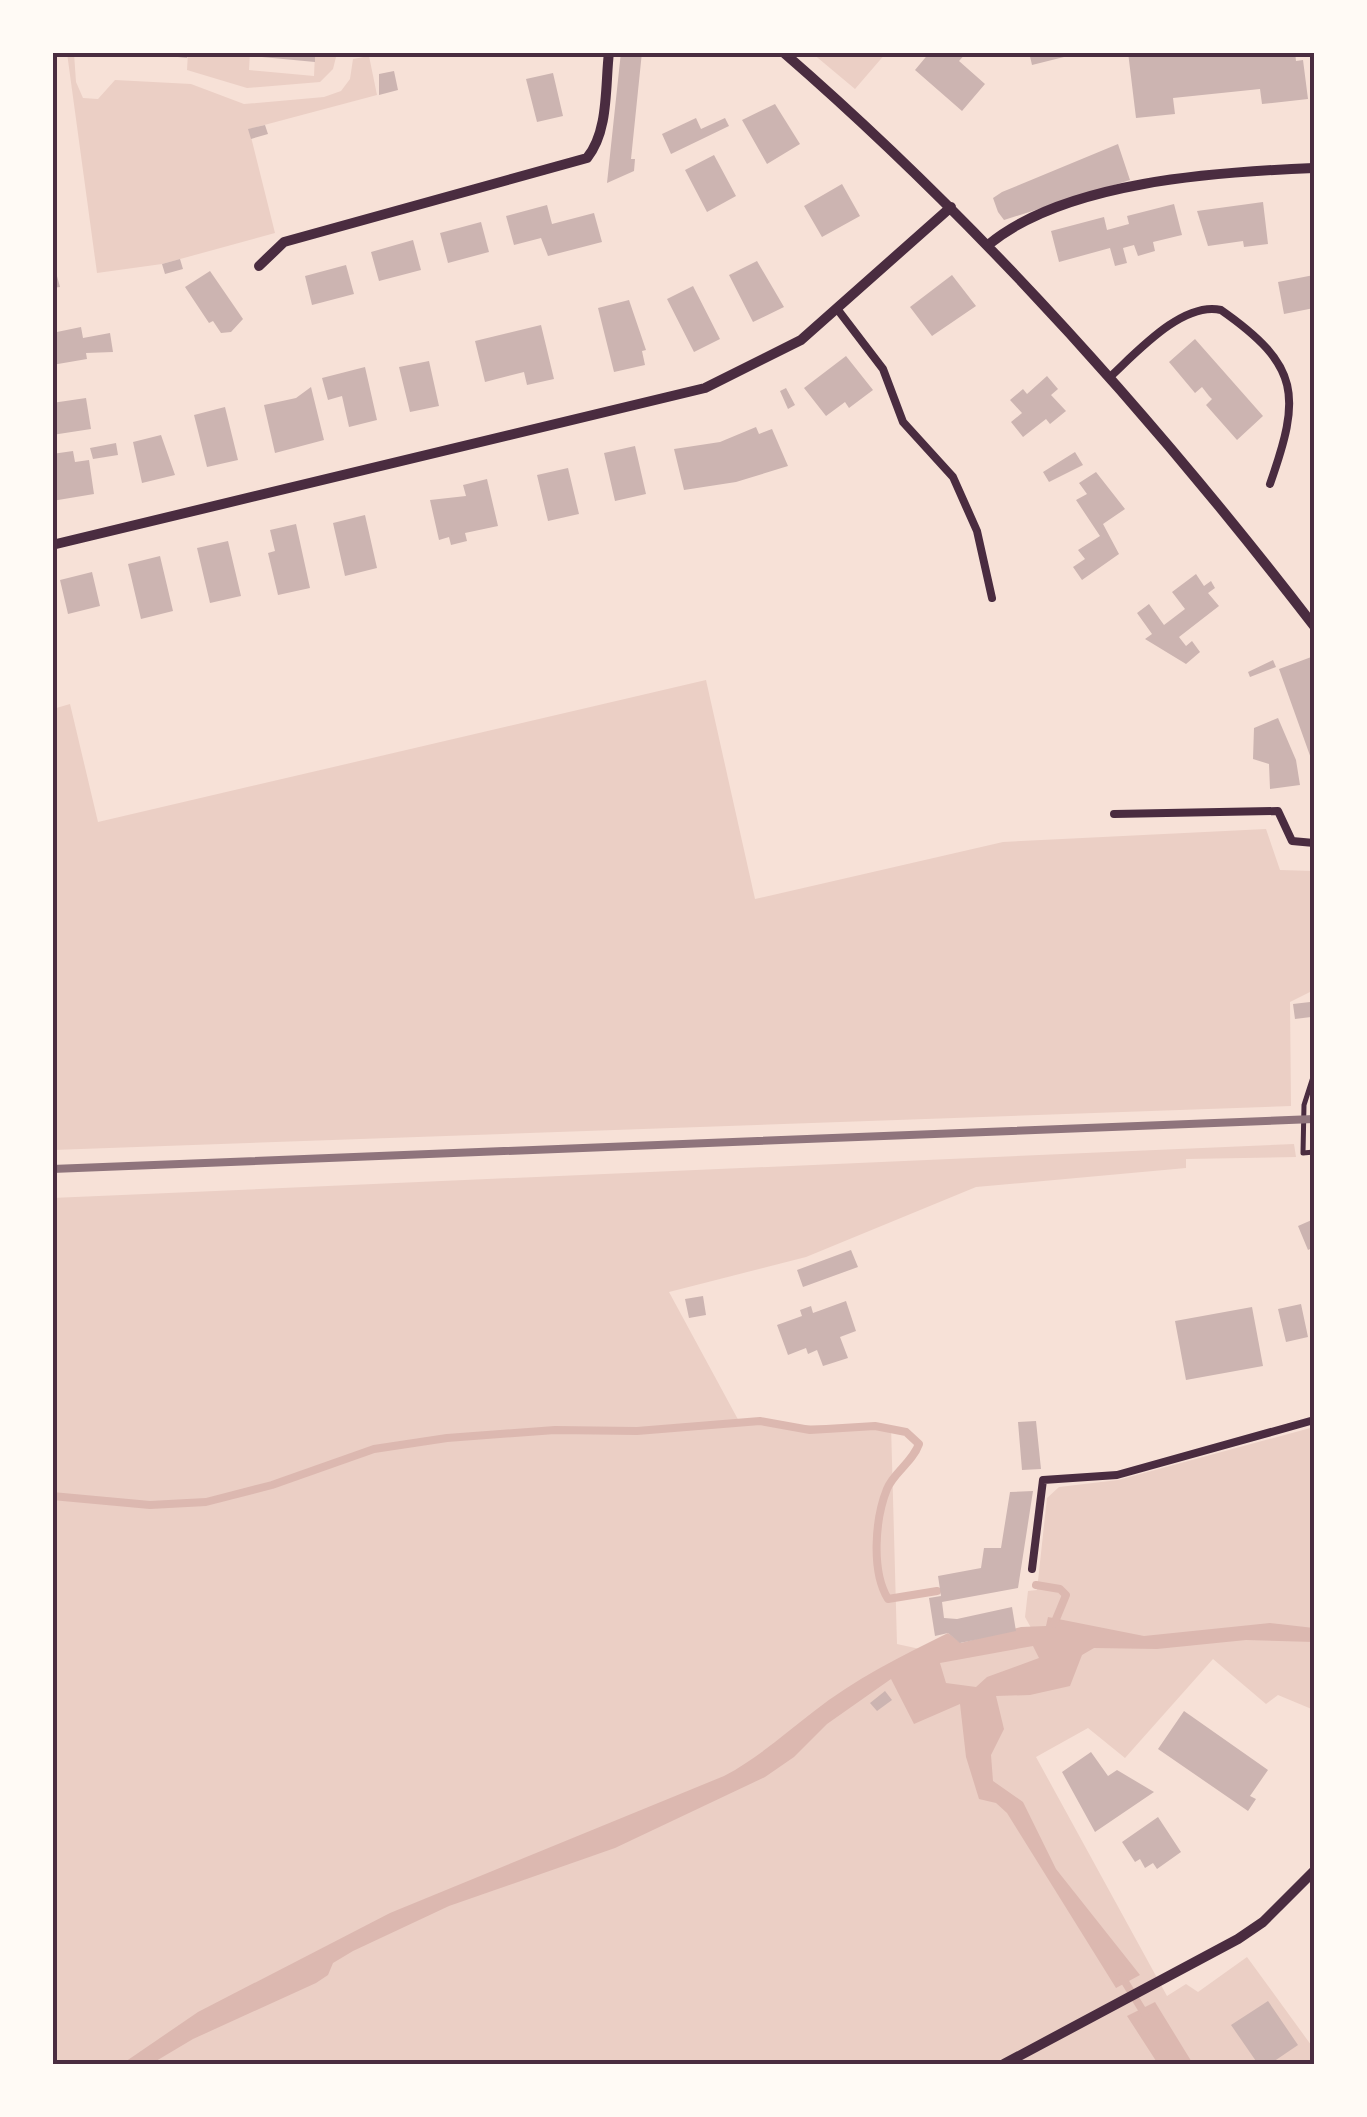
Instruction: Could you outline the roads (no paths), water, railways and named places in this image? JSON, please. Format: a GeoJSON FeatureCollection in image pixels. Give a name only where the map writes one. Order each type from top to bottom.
{"type":"FeatureCollection","features":[{"type":"Feature","properties":{"kind":"street"},"geometry":{"type":"LineString","coordinates":[[259,266],[284,242],[587,158],[597,146],[601,128],[609,52]]}},
{"type":"Feature","properties":{"kind":"street"},"geometry":{"type":"LineString","coordinates":[[783,52],[951,207],[1111,376],[1314,626]]}},
{"type":"Feature","properties":{"kind":"street"},"geometry":{"type":"LineString","coordinates":[[988,245],[1030,217],[1108,193],[1209,176],[1314,168]]}},
{"type":"Feature","properties":{"kind":"street"},"geometry":{"type":"LineString","coordinates":[[52,545],[705,388],[801,340],[951,207]]}},
{"type":"Feature","properties":{"kind":"street"},"geometry":{"type":"LineString","coordinates":[[1004,2064],[1263,1922],[1314,1871]]}},
{"type":"Feature","properties":{"kind":"lane"},"geometry":{"type":"LineString","coordinates":[[838,310],[883,369],[903,422],[953,477],[978,531],[992,598]]}},
{"type":"Feature","properties":{"kind":"lane"},"geometry":{"type":"LineString","coordinates":[[1111,376],[1149,341],[1197,310],[1221,310],[1272,354],[1288,377],[1288,426],[1270,484]]}},
{"type":"Feature","properties":{"kind":"lane"},"geometry":{"type":"LineString","coordinates":[[1114,814],[1278,811],[1292,841],[1314,843]]}},
{"type":"Feature","properties":{"kind":"lane"},"geometry":{"type":"LineString","coordinates":[[1032,1569],[1043,1480],[1117,1475],[1314,1420]]}},
{"type":"Feature","properties":{"kind":"waterway"},"geometry":{"type":"LineString","coordinates":[[52,1496],[150,1505],[206,1502],[272,1485],[374,1449],[447,1438],[555,1430],[637,1431],[760,1421],[810,1430],[875,1426],[906,1432],[919,1444],[890,1483],[883,1501],[877,1545],[883,1587],[888,1599],[937,1591]]}},
{"type":"Feature","properties":{"kind":"waterway"},"geometry":{"type":"LineString","coordinates":[[1036,1585],[1060,1589],[1066,1595],[1054,1624]]}},
{"type":"Feature","properties":{"kind":"waterway"},"geometry":{"type":"LineString","coordinates":[[1122,1977],[1146,2016]]}},
{"type":"Feature","properties":{"kind":"railway"},"geometry":{"type":"LineString","coordinates":[[52,1169],[1314,1119]]}}]}
